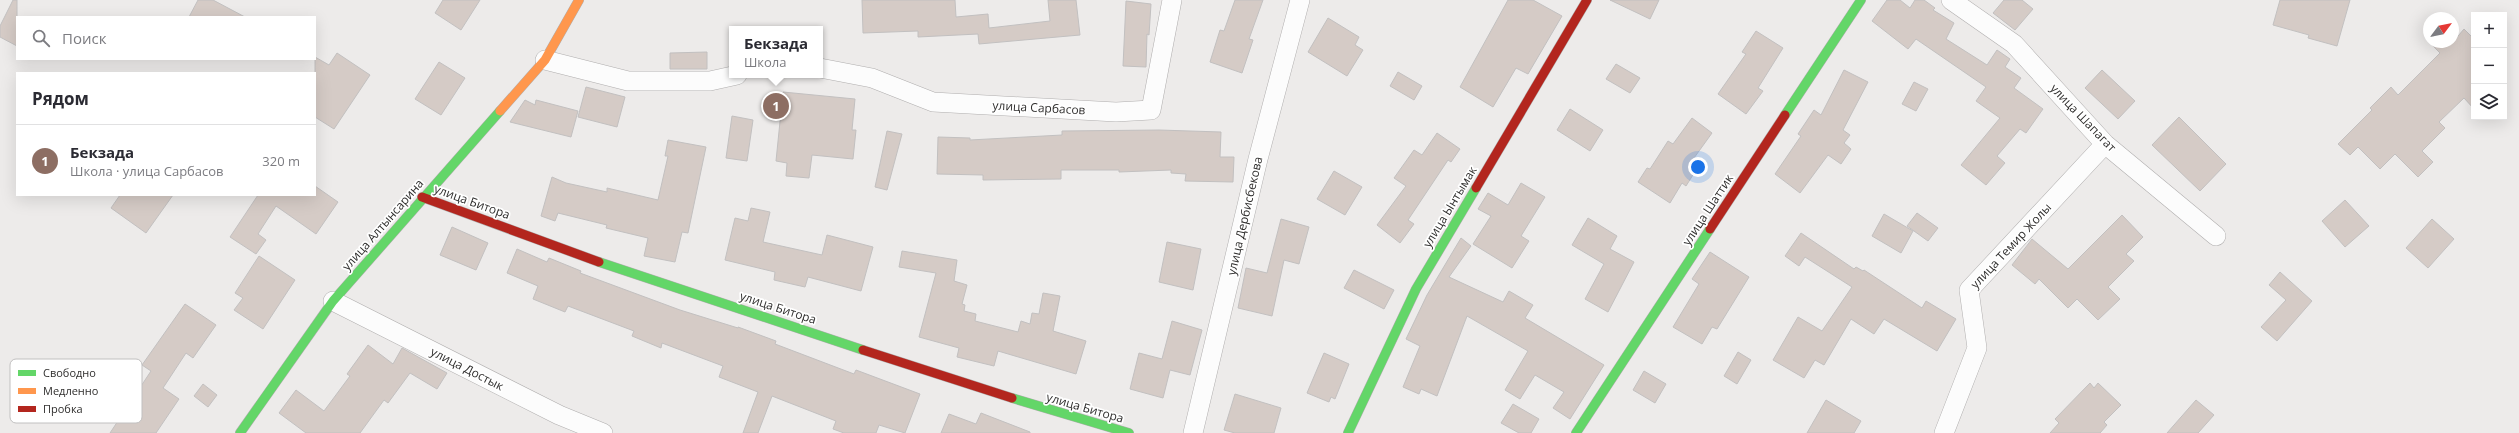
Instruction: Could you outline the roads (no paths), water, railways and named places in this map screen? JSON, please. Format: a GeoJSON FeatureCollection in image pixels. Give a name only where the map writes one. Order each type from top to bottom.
{"type":"FeatureCollection","features":[{"type":"Feature","properties":{"kind":"street","name":"улица Алтынсарина"},"geometry":{"type":"LineString","coordinates":[[240,433],[333,301],[422,197],[545,60],[579,0]]}},
{"type":"Feature","properties":{"kind":"street","name":"улица Сарбасов"},"geometry":{"type":"LineString","coordinates":[[823,69],[872,78],[933,102],[1116,112],[1151,110],[1172,0]]}},
{"type":"Feature","properties":{"kind":"street","name":"улица Дербисбекова"},"geometry":{"type":"LineString","coordinates":[[1193,433],[1258,159],[1300,0]]}},
{"type":"Feature","properties":{"kind":"street","name":"улица Ынтымак"},"geometry":{"type":"LineString","coordinates":[[1348,433],[1416,289],[1587,0]]}},
{"type":"Feature","properties":{"kind":"street","name":"улица Шаттик"},"geometry":{"type":"LineString","coordinates":[[1576,433],[1861,0]]}},
{"type":"Feature","properties":{"kind":"street","name":"улица Шапагат"},"geometry":{"type":"LineString","coordinates":[[1951,0],[2014,44],[2105,144],[2216,236]]}},
{"type":"Feature","properties":{"kind":"street"},"geometry":{"type":"LineString","coordinates":[[545,60],[628,80],[710,81],[729,77]]}},
{"type":"Feature","properties":{"kind":"street","name":"улица Темир Жолы"},"geometry":{"type":"LineString","coordinates":[[1944,433],[1977,348],[1969,290],[2105,144]]}},
{"type":"Feature","properties":{"kind":"street","name":"улица Битора"},"geometry":{"type":"LineString","coordinates":[[422,197],[609,266],[1007,397],[1129,433]]}},
{"type":"Feature","properties":{"kind":"street","name":"улица Достык"},"geometry":{"type":"LineString","coordinates":[[333,301],[559,415],[603,433]]}},
{"type":"Feature","properties":{"kind":"place","name":"Бекзада"},"geometry":{"type":"Point","coordinates":[776,106]}}]}
